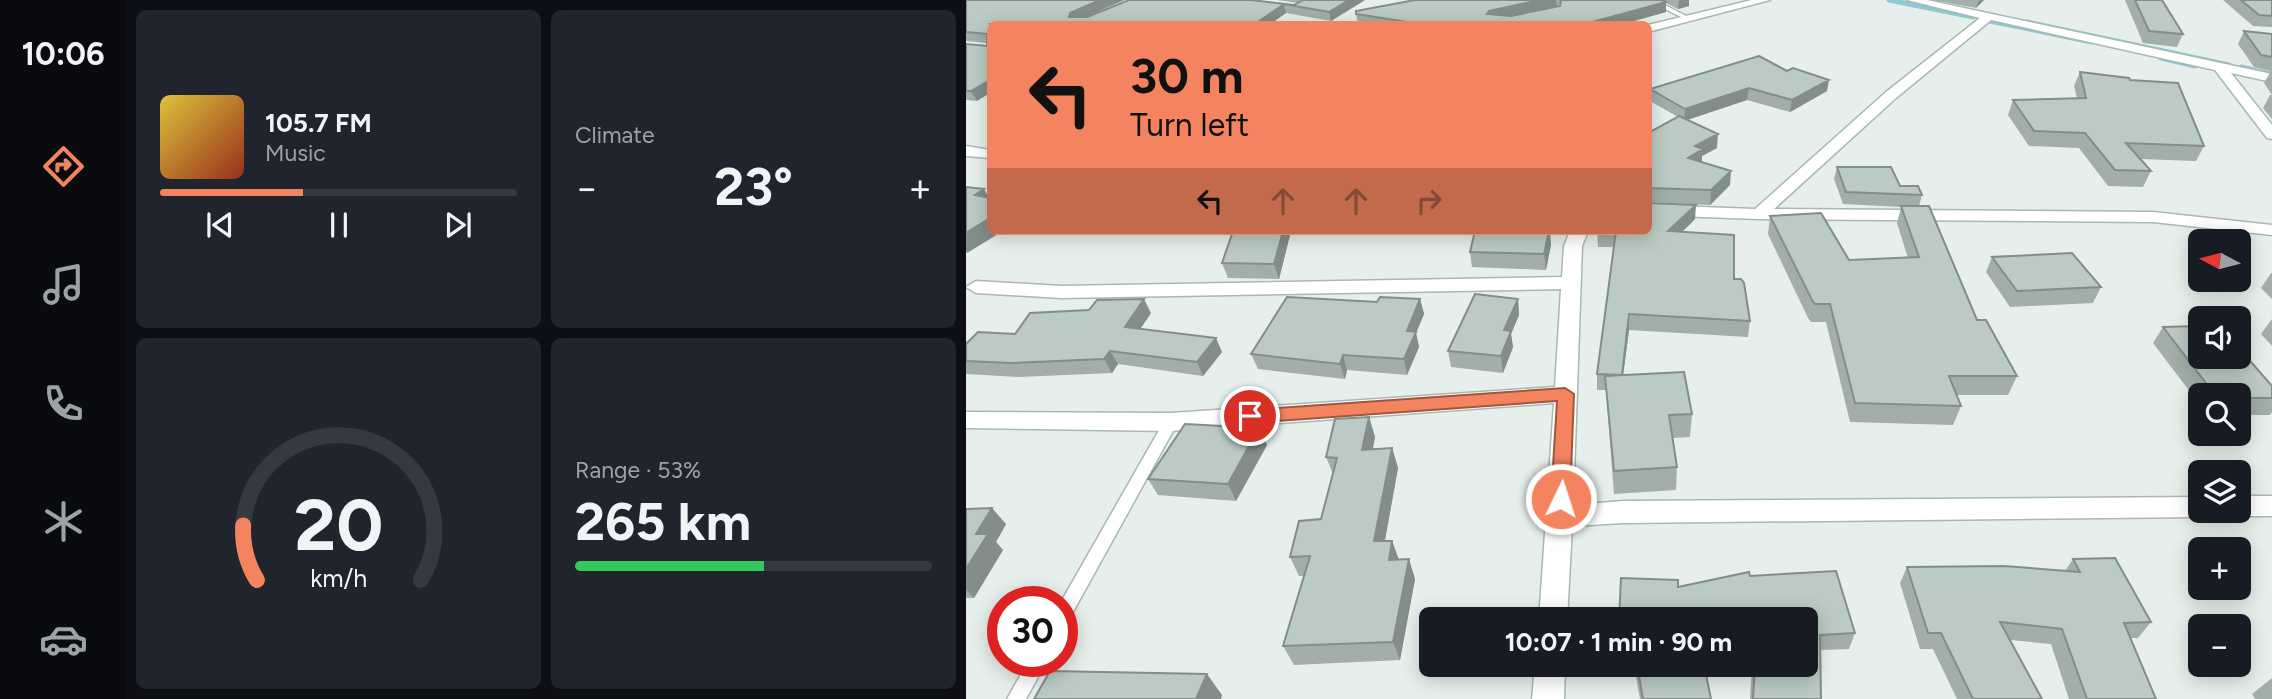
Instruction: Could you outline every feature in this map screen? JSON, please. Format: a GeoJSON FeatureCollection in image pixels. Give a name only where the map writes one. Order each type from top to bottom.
{"type":"FeatureCollection","features":[{"type":"Feature","properties":{"kind":"street"},"geometry":{"type":"LineString","coordinates":[[1652,28],[1766,0]]}},
{"type":"Feature","properties":{"kind":"street"},"geometry":{"type":"LineString","coordinates":[[1912,0],[2272,78]]}},
{"type":"Feature","properties":{"kind":"street"},"geometry":{"type":"LineString","coordinates":[[1759,214],[1891,95],[1988,17]]}},
{"type":"Feature","properties":{"kind":"street"},"geometry":{"type":"LineString","coordinates":[[2220,66],[2272,135]]}},
{"type":"Feature","properties":{"kind":"street"},"geometry":{"type":"LineString","coordinates":[[966,151],[987,154]]}},
{"type":"Feature","properties":{"kind":"street"},"geometry":{"type":"LineString","coordinates":[[1652,211],[2152,217],[2272,230]]}},
{"type":"Feature","properties":{"kind":"street"},"geometry":{"type":"LineString","coordinates":[[1554,607],[1573,246],[1577,235]]}},
{"type":"Feature","properties":{"kind":"street"},"geometry":{"type":"LineString","coordinates":[[975,287],[1061,292],[1573,283]]}},
{"type":"Feature","properties":{"kind":"street"},"geometry":{"type":"LineString","coordinates":[[966,420],[1171,422],[1565,394]]}},
{"type":"Feature","properties":{"kind":"street"},"geometry":{"type":"LineString","coordinates":[[2251,506],[2272,506]]}},
{"type":"Feature","properties":{"kind":"street"},"geometry":{"type":"LineString","coordinates":[[1560,516],[1623,512],[2188,507]]}},
{"type":"Feature","properties":{"kind":"street"},"geometry":{"type":"LineString","coordinates":[[1548,699],[1549,677]]}},
{"type":"Feature","properties":{"kind":"lane"},"geometry":{"type":"LineString","coordinates":[[1650,0],[1689,19]]}},
{"type":"Feature","properties":{"kind":"lane"},"geometry":{"type":"LineString","coordinates":[[1078,588],[1171,422]]}},
{"type":"Feature","properties":{"kind":"lane"},"geometry":{"type":"LineString","coordinates":[[1016,699],[1028,677]]}},
{"type":"Feature","properties":{"kind":"building"},"geometry":{"type":"Polygon","coordinates":[[[966,0],[1100,0],[1070,13],[1069,17],[1087,17],[1129,0],[1251,0],[1294,5],[1303,0],[1349,0],[1329,12],[1284,4],[1259,21],[987,21],[987,34],[966,32],[966,0]]]}},
{"type":"Feature","properties":{"kind":"building"},"geometry":{"type":"Polygon","coordinates":[[[1415,0],[1540,0],[1489,11],[1487,14],[1511,16],[1560,6],[1561,0],[1666,2],[1596,21],[1401,21],[1356,14],[1356,11],[1415,0]]]}},
{"type":"Feature","properties":{"kind":"building"},"geometry":{"type":"Polygon","coordinates":[[[2135,0],[2162,0],[2183,34],[2149,31],[2135,0]]]}},
{"type":"Feature","properties":{"kind":"building"},"geometry":{"type":"Polygon","coordinates":[[[2241,0],[2272,0],[2272,16],[2259,15],[2241,0]]]}},
{"type":"Feature","properties":{"kind":"building"},"geometry":{"type":"Polygon","coordinates":[[[2244,31],[2272,34],[2272,57],[2261,55],[2244,31]]]}},
{"type":"Feature","properties":{"kind":"building"},"geometry":{"type":"Polygon","coordinates":[[[966,44],[987,46],[987,82],[971,91],[966,91],[966,44]]]}},
{"type":"Feature","properties":{"kind":"building"},"geometry":{"type":"Polygon","coordinates":[[[1759,56],[1787,71],[1793,68],[1829,80],[1792,100],[1749,88],[1685,109],[1652,88],[1759,56]]]}},
{"type":"Feature","properties":{"kind":"building"},"geometry":{"type":"Polygon","coordinates":[[[2080,72],[2130,80],[2178,83],[2204,146],[2126,143],[2151,171],[2115,170],[2085,133],[2034,131],[2013,100],[2086,98],[2080,72]]]}},
{"type":"Feature","properties":{"kind":"building"},"geometry":{"type":"Polygon","coordinates":[[[1679,116],[1718,134],[1695,146],[1703,149],[1688,158],[1731,171],[1711,190],[1652,188],[1652,131],[1679,116]]]}},
{"type":"Feature","properties":{"kind":"building"},"geometry":{"type":"Polygon","coordinates":[[[1837,167],[1891,167],[1900,186],[1918,186],[1922,195],[1846,192],[1837,167]]]}},
{"type":"Feature","properties":{"kind":"building"},"geometry":{"type":"Polygon","coordinates":[[[966,187],[984,189],[975,195],[987,197],[987,220],[966,233],[966,187]]]}},
{"type":"Feature","properties":{"kind":"building"},"geometry":{"type":"Polygon","coordinates":[[[1652,203],[1696,205],[1668,231],[1734,235],[1734,279],[1741,279],[1744,283],[1750,321],[1629,314],[1622,375],[1597,374],[1615,235],[1652,235],[1652,203]]]}},
{"type":"Feature","properties":{"kind":"building"},"geometry":{"type":"Polygon","coordinates":[[[1901,206],[1929,206],[1977,320],[1986,320],[2017,376],[1949,376],[1961,406],[1855,403],[1830,304],[1815,304],[1812,300],[1770,216],[1821,213],[1849,260],[1919,257],[1901,206]]]}},
{"type":"Feature","properties":{"kind":"building"},"geometry":{"type":"Polygon","coordinates":[[[1232,235],[1282,235],[1274,264],[1222,263],[1232,235]]]}},
{"type":"Feature","properties":{"kind":"building"},"geometry":{"type":"Polygon","coordinates":[[[1474,235],[1548,235],[1544,254],[1470,252],[1474,235]]]}},
{"type":"Feature","properties":{"kind":"building"},"geometry":{"type":"Polygon","coordinates":[[[2072,253],[2101,287],[2017,291],[1992,257],[2072,253]]]}},
{"type":"Feature","properties":{"kind":"building"},"geometry":{"type":"Polygon","coordinates":[[[1475,294],[1518,299],[1504,330],[1511,331],[1501,356],[1448,351],[1475,294]]]}},
{"type":"Feature","properties":{"kind":"building"},"geometry":{"type":"Polygon","coordinates":[[[1287,297],[1377,302],[1380,297],[1420,299],[1407,331],[1416,332],[1404,359],[1343,355],[1340,364],[1251,354],[1287,297]]]}},
{"type":"Feature","properties":{"kind":"building"},"geometry":{"type":"Polygon","coordinates":[[[1144,299],[1125,327],[1216,338],[1197,362],[1110,351],[1104,359],[1010,363],[966,361],[966,344],[978,332],[1015,334],[1030,313],[1089,310],[1097,300],[1144,299]]]}},
{"type":"Feature","properties":{"kind":"building"},"geometry":{"type":"Polygon","coordinates":[[[2188,326],[2188,360],[2163,327],[2188,326]]]}},
{"type":"Feature","properties":{"kind":"building"},"geometry":{"type":"Polygon","coordinates":[[[2251,362],[2272,386],[2272,398],[2251,398],[2251,383],[2206,383],[2195,369],[2251,369],[2251,362]]]}},
{"type":"Feature","properties":{"kind":"building"},"geometry":{"type":"Polygon","coordinates":[[[1684,372],[1692,414],[1669,415],[1677,467],[1614,471],[1605,376],[1684,372]]]}},
{"type":"Feature","properties":{"kind":"building"},"geometry":{"type":"Polygon","coordinates":[[[1369,417],[1362,450],[1392,448],[1374,541],[1392,541],[1389,560],[1409,559],[1393,642],[1283,646],[1310,556],[1290,557],[1299,521],[1321,519],[1337,458],[1326,457],[1335,419],[1369,417]]]}},
{"type":"Feature","properties":{"kind":"building"},"geometry":{"type":"Polygon","coordinates":[[[1185,424],[1259,428],[1228,484],[1148,479],[1185,424]]]}},
{"type":"Feature","properties":{"kind":"building"},"geometry":{"type":"Polygon","coordinates":[[[992,508],[976,534],[988,534],[966,569],[966,509],[992,508]]]}},
{"type":"Feature","properties":{"kind":"building"},"geometry":{"type":"Polygon","coordinates":[[[2115,558],[2151,622],[2124,623],[2156,699],[2087,699],[2062,629],[2000,622],[2042,699],[1973,699],[1941,633],[1928,633],[1907,567],[2004,566],[2080,572],[2073,559],[2115,558]]]}},
{"type":"Feature","properties":{"kind":"building"},"geometry":{"type":"Polygon","coordinates":[[[1836,571],[1855,633],[1820,635],[1821,699],[1753,699],[1754,677],[1818,677],[1818,607],[1620,607],[1621,578],[1678,580],[1678,587],[1749,572],[1750,576],[1836,571]]]}},
{"type":"Feature","properties":{"kind":"building"},"geometry":{"type":"Polygon","coordinates":[[[1078,672],[1207,674],[1196,699],[1034,699],[1047,677],[1078,677],[1078,672]]]}},
{"type":"Feature","properties":{"kind":"building"},"geometry":{"type":"Polygon","coordinates":[[[1639,677],[1706,677],[1711,699],[1643,699],[1639,677]]]}},
{"type":"Feature","properties":{"kind":"waterway"},"geometry":{"type":"LineString","coordinates":[[1889,0],[1973,17]]}},
{"type":"Feature","properties":{"kind":"waterway"},"geometry":{"type":"LineString","coordinates":[[1990,21],[2092,42]]}},
{"type":"Feature","properties":{"kind":"waterway"},"geometry":{"type":"LineString","coordinates":[[2027,22],[2229,65]]}},
{"type":"Feature","properties":{"kind":"waterway"},"geometry":{"type":"LineString","coordinates":[[2161,58],[2195,66]]}},
{"type":"Feature","properties":{"kind":"waterway"},"geometry":{"type":"LineString","coordinates":[[2241,67],[2272,74]]}},
{"type":"Feature","properties":{"kind":"route"},"geometry":{"type":"LineString","coordinates":[[1250,416],[1565,394],[1561,499]]}}]}
